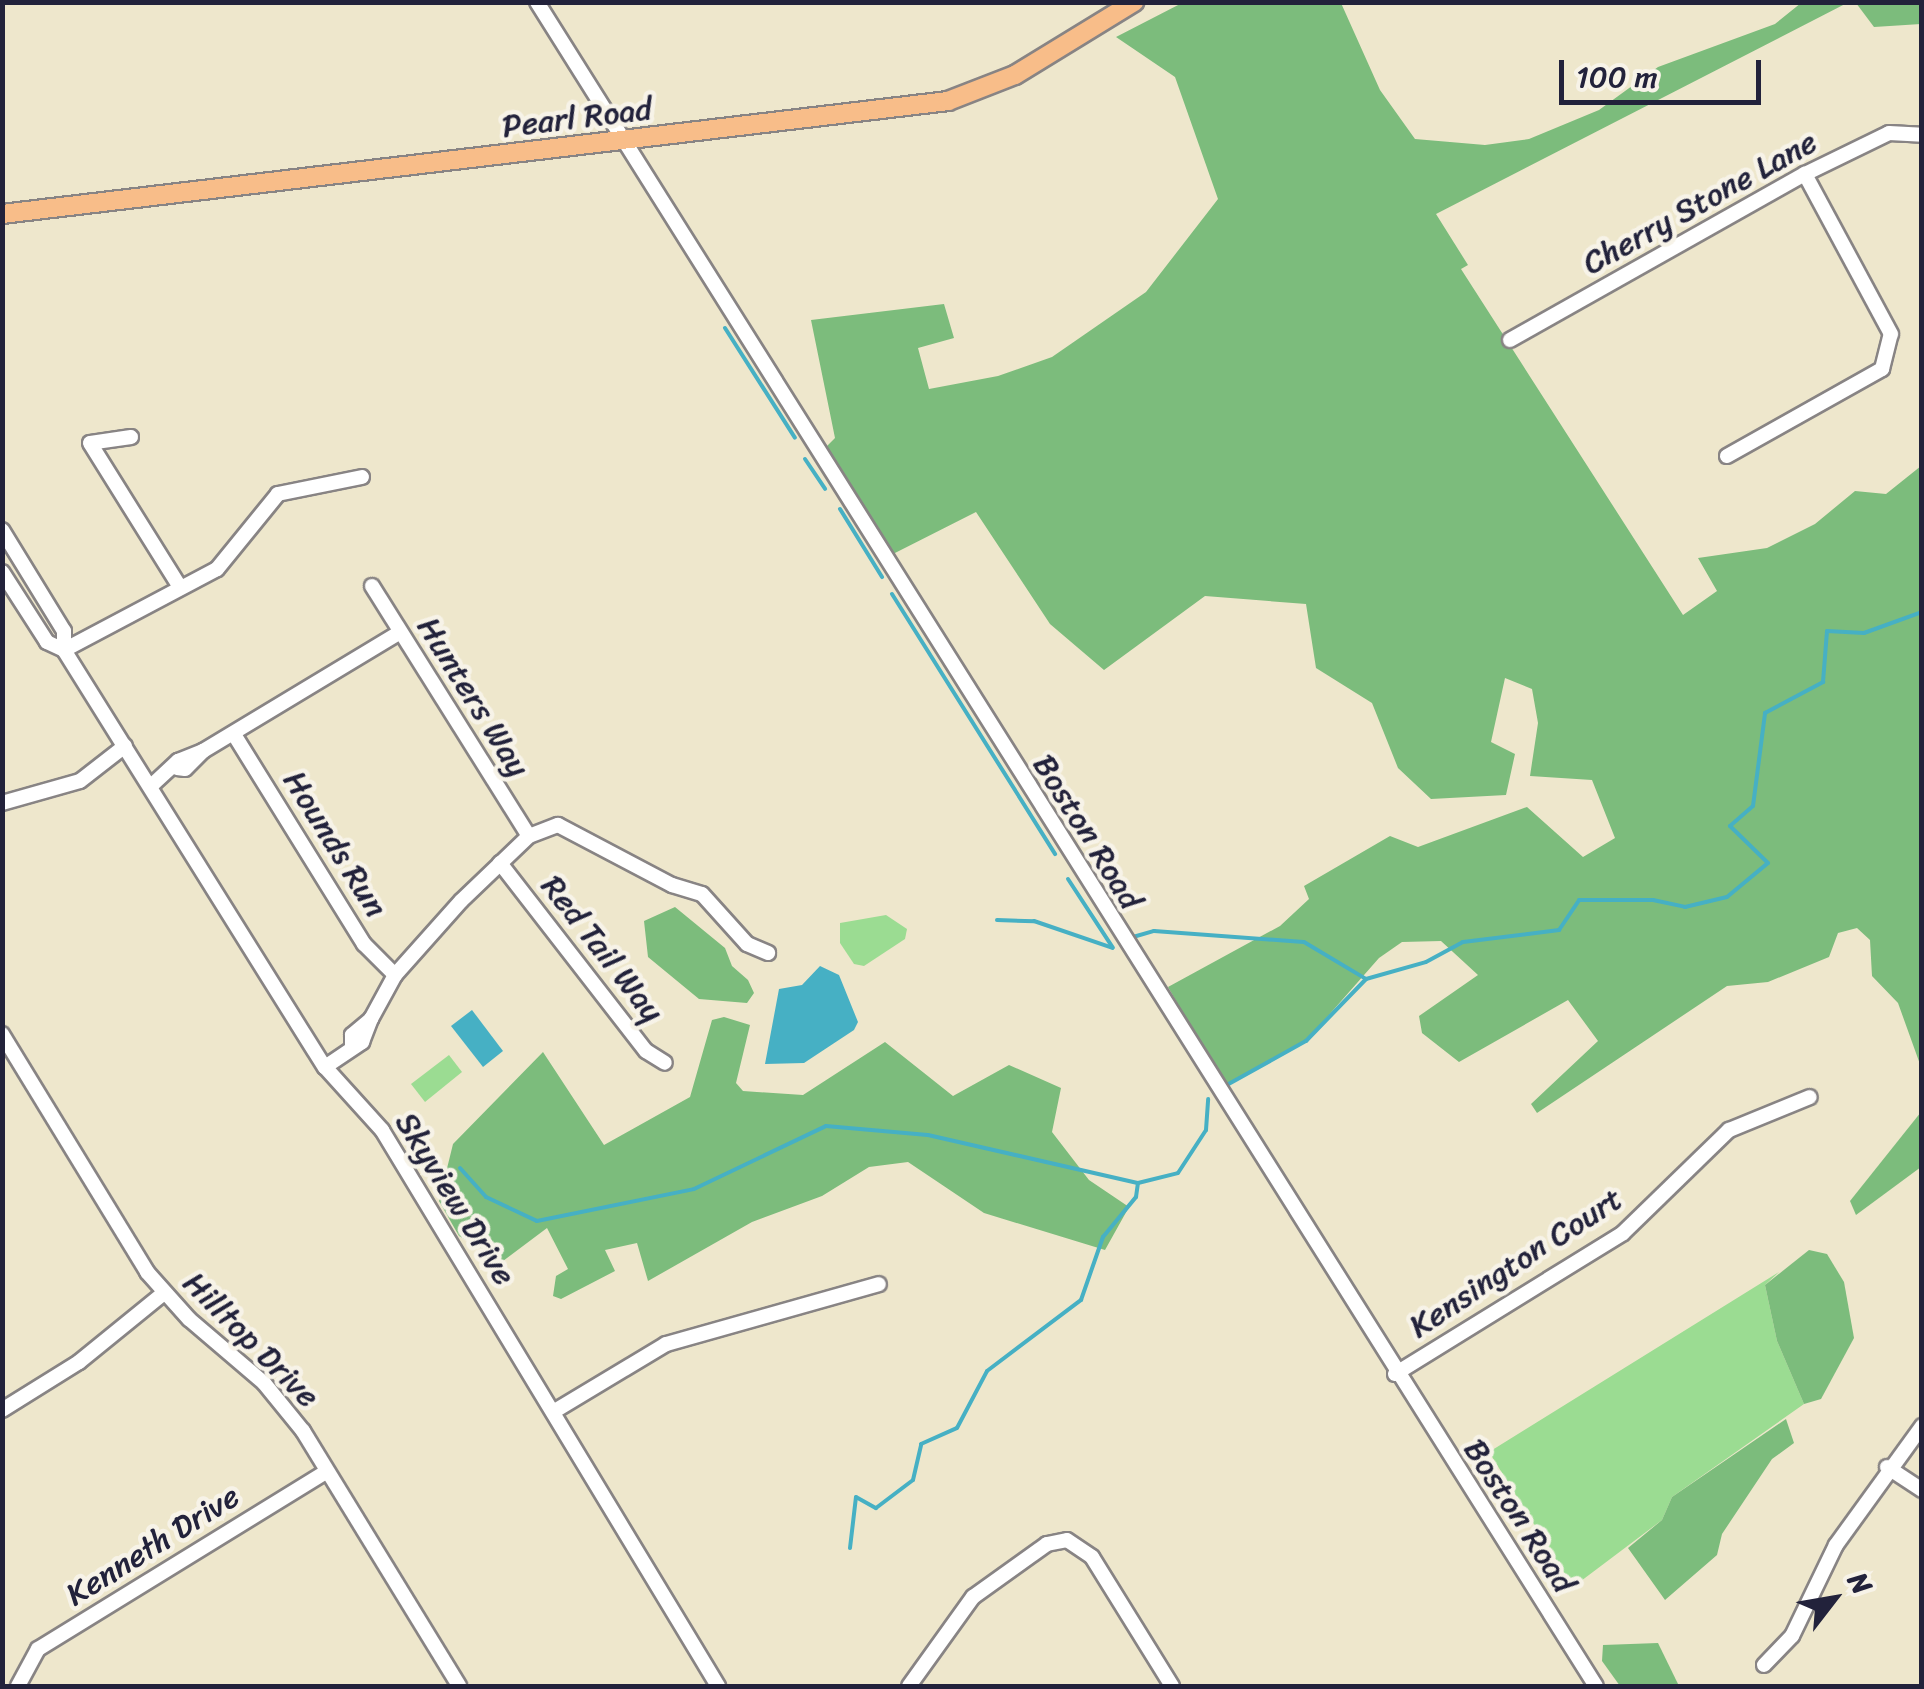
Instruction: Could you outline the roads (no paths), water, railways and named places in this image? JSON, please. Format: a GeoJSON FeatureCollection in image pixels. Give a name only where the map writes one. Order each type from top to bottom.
{"type":"FeatureCollection","features":[{"type":"Feature","properties":{"kind":"main road","name":"Pearl Road"},"geometry":{"type":"LineString","coordinates":[[2,214],[624,144],[948,101],[1015,75],[1134,2]]}},
{"type":"Feature","properties":{"kind":"street","name":"Boston Road"},"geometry":{"type":"LineString","coordinates":[[537,2],[1395,1374],[1596,1686]]}},
{"type":"Feature","properties":{"kind":"street","name":"Cherry Stone Lane"},"geometry":{"type":"LineString","coordinates":[[1510,340],[1804,174],[1889,134],[1922,135]]}},
{"type":"Feature","properties":{"kind":"street"},"geometry":{"type":"LineString","coordinates":[[1726,456],[1882,369],[1891,334],[1804,174]]}},
{"type":"Feature","properties":{"kind":"street"},"geometry":{"type":"LineString","coordinates":[[130,437],[90,443],[180,586]]}},
{"type":"Feature","properties":{"kind":"street"},"geometry":{"type":"LineString","coordinates":[[64,650],[228,558],[278,494],[362,477]]}},
{"type":"Feature","properties":{"kind":"street","name":"Skyview Drive"},"geometry":{"type":"LineString","coordinates":[[2,530],[64,631],[64,650]]}},
{"type":"Feature","properties":{"kind":"street","name":"Skyview Drive"},"geometry":{"type":"LineString","coordinates":[[2,572],[47,642],[64,650],[325,1068],[382,1130],[718,1686]]}},
{"type":"Feature","properties":{"kind":"street","name":"Hunters Way"},"geometry":{"type":"LineString","coordinates":[[372,586],[529,836]]}},
{"type":"Feature","properties":{"kind":"street"},"geometry":{"type":"LineString","coordinates":[[151,786],[177,768],[178,761],[235,736],[400,632]]}},
{"type":"Feature","properties":{"kind":"street","name":"Hounds Run"},"geometry":{"type":"LineString","coordinates":[[235,736],[364,944],[395,976]]}},
{"type":"Feature","properties":{"kind":"street"},"geometry":{"type":"LineString","coordinates":[[2,803],[80,781],[125,746]]}},
{"type":"Feature","properties":{"kind":"street"},"geometry":{"type":"LineString","coordinates":[[325,1068],[370,1030],[371,1019],[395,976],[500,864],[529,836],[558,826],[572,828],[655,877],[702,894],[747,944],[768,954]]}},
{"type":"Feature","properties":{"kind":"street","name":"Red Tail Way"},"geometry":{"type":"LineString","coordinates":[[500,864],[634,1037],[665,1063]]}},
{"type":"Feature","properties":{"kind":"street","name":"Hilltop Drive"},"geometry":{"type":"LineString","coordinates":[[2,1034],[164,1293],[264,1383],[328,1471],[459,1686]]}},
{"type":"Feature","properties":{"kind":"street","name":"Kensington Court"},"geometry":{"type":"LineString","coordinates":[[1395,1374],[1623,1233],[1729,1130],[1810,1096]]}},
{"type":"Feature","properties":{"kind":"street"},"geometry":{"type":"LineString","coordinates":[[553,1412],[666,1344],[879,1284]]}},
{"type":"Feature","properties":{"kind":"street"},"geometry":{"type":"LineString","coordinates":[[2,1410],[80,1362],[164,1293]]}},
{"type":"Feature","properties":{"kind":"street"},"geometry":{"type":"LineString","coordinates":[[1764,1665],[1792,1636],[1836,1545],[1887,1467],[1922,1426]]}},
{"type":"Feature","properties":{"kind":"street"},"geometry":{"type":"LineString","coordinates":[[1887,1467],[1922,1490]]}},
{"type":"Feature","properties":{"kind":"street","name":"Kenneth Drive"},"geometry":{"type":"LineString","coordinates":[[18,1682],[38,1649],[328,1471]]}},
{"type":"Feature","properties":{"kind":"street"},"geometry":{"type":"LineString","coordinates":[[909,1686],[973,1597],[1047,1544],[1067,1540],[1092,1557],[1172,1686]]}},
{"type":"Feature","properties":{"kind":"water"},"geometry":{"type":"Polygon","coordinates":[[[820,966],[839,975],[858,1022],[854,1030],[804,1063],[765,1064],[779,989],[802,985],[820,966]]]}},
{"type":"Feature","properties":{"kind":"water"},"geometry":{"type":"Polygon","coordinates":[[[472,1010],[503,1051],[483,1067],[451,1026],[472,1010]]]}},
{"type":"Feature","properties":{"kind":"waterway"},"geometry":{"type":"LineString","coordinates":[[725,328],[795,438]]}},
{"type":"Feature","properties":{"kind":"waterway"},"geometry":{"type":"LineString","coordinates":[[805,459],[825,489]]}},
{"type":"Feature","properties":{"kind":"waterway"},"geometry":{"type":"LineString","coordinates":[[840,509],[882,577]]}},
{"type":"Feature","properties":{"kind":"waterway"},"geometry":{"type":"LineString","coordinates":[[892,594],[1055,854]]}},
{"type":"Feature","properties":{"kind":"waterway"},"geometry":{"type":"LineString","coordinates":[[1225,1086],[1306,1041],[1366,979],[1426,962],[1463,942],[1559,930],[1579,900],[1653,900],[1685,907],[1727,897],[1768,863],[1730,826],[1753,806],[1765,713],[1823,682],[1827,631],[1864,633],[1922,612]]}},
{"type":"Feature","properties":{"kind":"waterway"},"geometry":{"type":"LineString","coordinates":[[1068,879],[1113,948]]}},
{"type":"Feature","properties":{"kind":"waterway"},"geometry":{"type":"LineString","coordinates":[[997,920],[1034,921],[1113,948]]}},
{"type":"Feature","properties":{"kind":"waterway"},"geometry":{"type":"LineString","coordinates":[[1133,937],[1154,931],[1304,942],[1366,979]]}},
{"type":"Feature","properties":{"kind":"waterway"},"geometry":{"type":"LineString","coordinates":[[460,1168],[486,1197],[537,1221],[694,1189],[826,1126],[928,1135],[1138,1183],[1178,1173],[1206,1130],[1208,1099]]}},
{"type":"Feature","properties":{"kind":"waterway"},"geometry":{"type":"LineString","coordinates":[[850,1548],[856,1497],[876,1508],[913,1480],[921,1444],[957,1428],[987,1371],[1081,1300],[1103,1237],[1136,1197],[1138,1183]]}}]}
